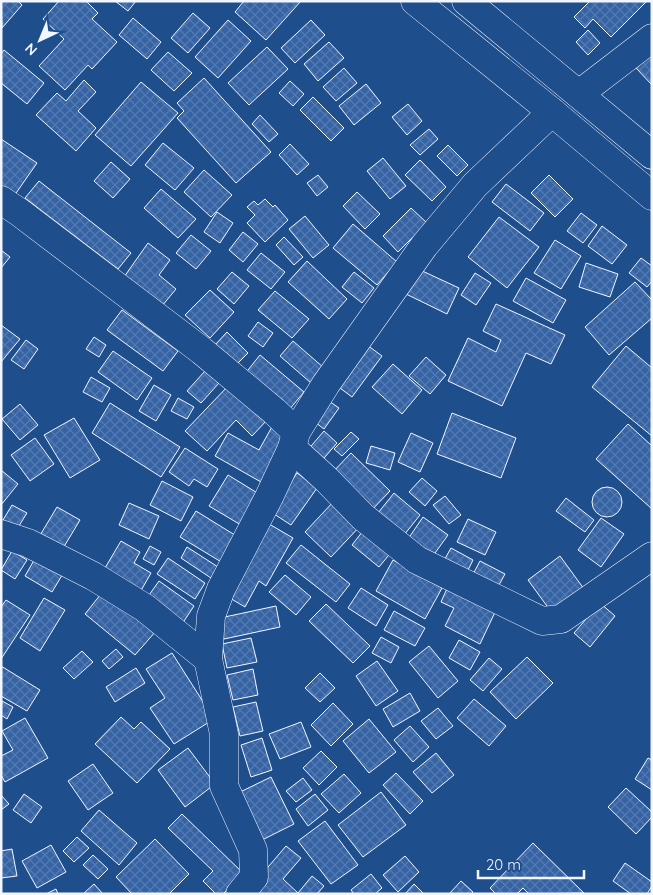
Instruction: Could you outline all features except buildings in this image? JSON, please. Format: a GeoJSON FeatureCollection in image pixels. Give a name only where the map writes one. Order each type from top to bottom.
{"type":"FeatureCollection","features":[{"type":"Feature","properties":{"kind":"street"},"geometry":{"type":"LineString","coordinates":[[414,1],[552,112],[652,196]]}},
{"type":"Feature","properties":{"kind":"street"},"geometry":{"type":"LineString","coordinates":[[466,1],[652,155]]}},
{"type":"Feature","properties":{"kind":"street"},"geometry":{"type":"LineString","coordinates":[[579,94],[652,38]]}},
{"type":"Feature","properties":{"kind":"street"},"geometry":{"type":"LineString","coordinates":[[240,894],[254,877],[253,850],[224,786],[224,734],[208,660],[211,616],[221,589],[268,497],[294,440],[326,384],[424,246],[475,186],[552,112]]}},
{"type":"Feature","properties":{"kind":"street"},"geometry":{"type":"LineString","coordinates":[[1,200],[202,351],[274,411],[294,440],[327,480],[363,517],[417,560],[542,622],[561,619],[652,556]]}},
{"type":"Feature","properties":{"kind":"street"},"geometry":{"type":"LineString","coordinates":[[1,534],[28,543],[93,576],[138,603],[208,660]]}}]}
